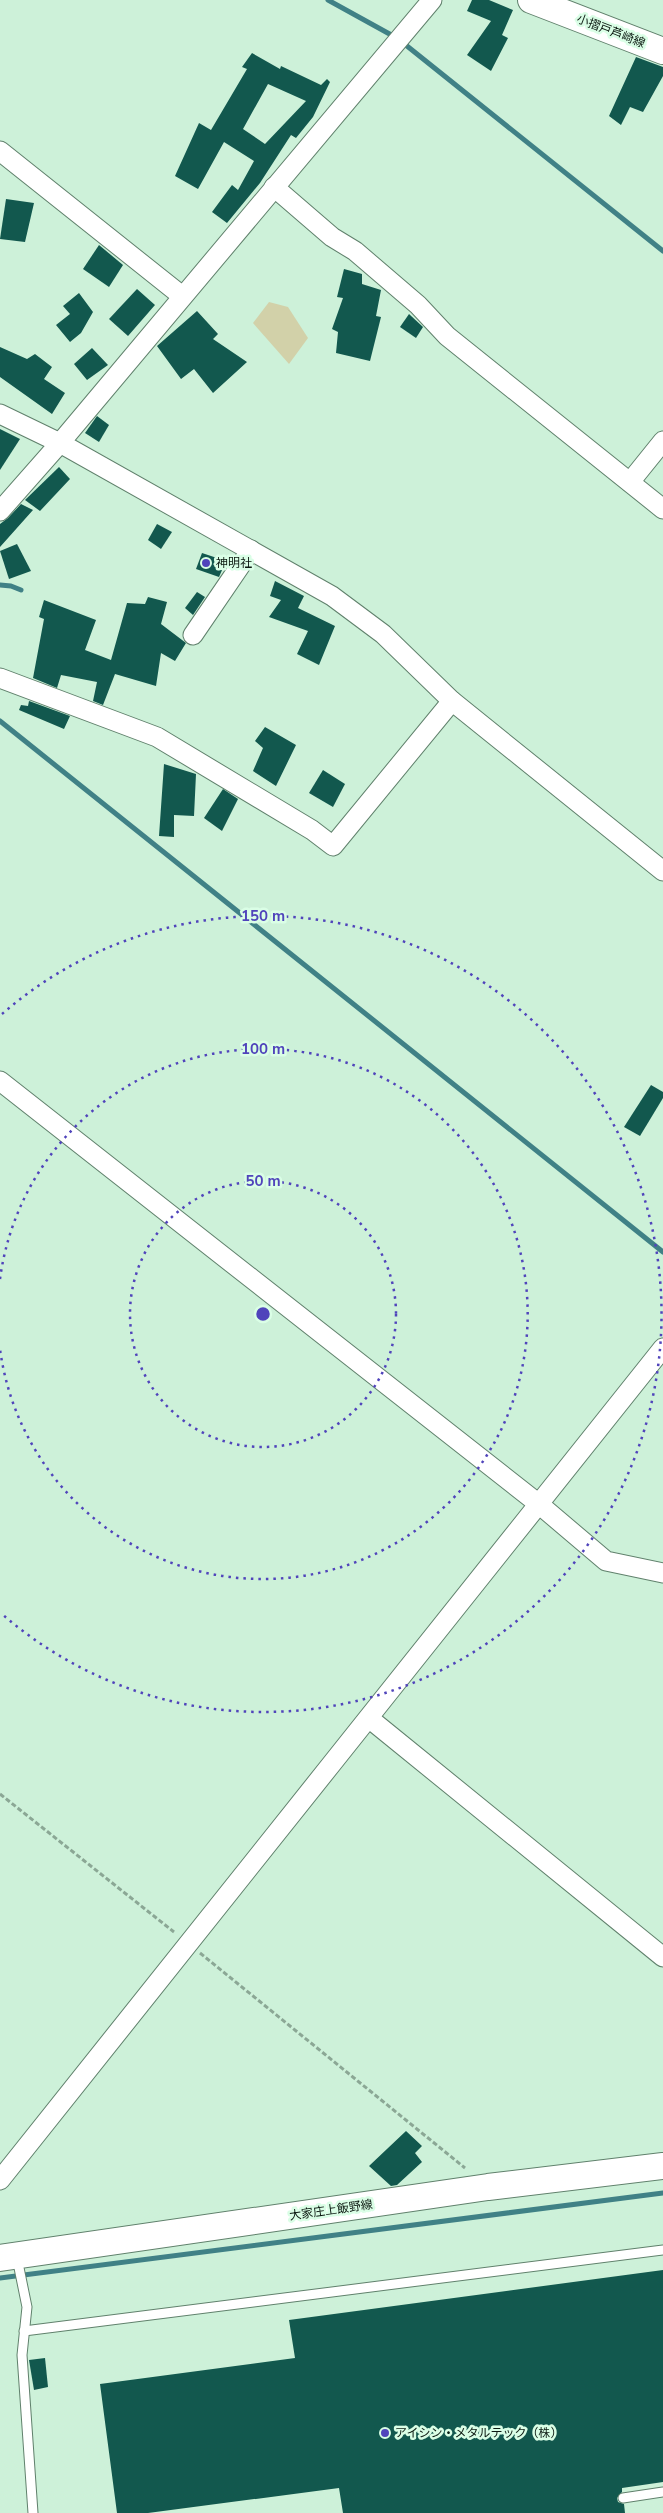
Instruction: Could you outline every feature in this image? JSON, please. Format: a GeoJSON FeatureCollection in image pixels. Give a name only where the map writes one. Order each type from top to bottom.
{"type":"FeatureCollection","features":[{"type":"Feature","properties":{"kind":"main road","name":"小摺戸芦崎線"},"geometry":{"type":"LineString","coordinates":[[531,0],[663,51]]}},
{"type":"Feature","properties":{"kind":"main road","name":"大家庄上飯野線"},"geometry":{"type":"LineString","coordinates":[[8,2257],[488,2187],[663,2166]]}},
{"type":"Feature","properties":{"kind":"street"},"geometry":{"type":"LineString","coordinates":[[0,511],[60,443],[432,0]]}},
{"type":"Feature","properties":{"kind":"street"},"geometry":{"type":"LineString","coordinates":[[0,151],[182,296]]}},
{"type":"Feature","properties":{"kind":"street"},"geometry":{"type":"LineString","coordinates":[[274,186],[332,237],[355,251],[418,305],[448,336],[663,509]]}},
{"type":"Feature","properties":{"kind":"street"},"geometry":{"type":"LineString","coordinates":[[0,414],[60,443],[332,596],[383,634],[452,701],[663,871]]}},
{"type":"Feature","properties":{"kind":"street"},"geometry":{"type":"LineString","coordinates":[[630,482],[663,441]]}},
{"type":"Feature","properties":{"kind":"street"},"geometry":{"type":"LineString","coordinates":[[193,635],[251,550]]}},
{"type":"Feature","properties":{"kind":"street"},"geometry":{"type":"LineString","coordinates":[[0,678],[157,737],[312,830],[333,846],[452,701]]}},
{"type":"Feature","properties":{"kind":"street"},"geometry":{"type":"LineString","coordinates":[[0,1081],[540,1505],[606,1561],[663,1573]]}},
{"type":"Feature","properties":{"kind":"street"},"geometry":{"type":"LineString","coordinates":[[0,2180],[187,1942],[370,1719],[663,1348]]}},
{"type":"Feature","properties":{"kind":"street"},"geometry":{"type":"LineString","coordinates":[[370,1719],[663,1957]]}},
{"type":"Feature","properties":{"kind":"lane"},"geometry":{"type":"LineString","coordinates":[[24,2331],[663,2250]]}},
{"type":"Feature","properties":{"kind":"lane"},"geometry":{"type":"LineString","coordinates":[[8,2257],[27,2307],[22,2355],[33,2513]]}},
{"type":"Feature","properties":{"kind":"lane"},"geometry":{"type":"LineString","coordinates":[[623,2498],[663,2492]]}},
{"type":"Feature","properties":{"kind":"path"},"geometry":{"type":"LineString","coordinates":[[0,1794],[187,1942],[488,2187]]}},
{"type":"Feature","properties":{"kind":"green space"},"geometry":{"type":"Polygon","coordinates":[[[269,302],[288,307],[308,338],[289,364],[253,323],[269,302]]]}},
{"type":"Feature","properties":{"kind":"building"},"geometry":{"type":"Polygon","coordinates":[[[472,0],[489,0],[513,10],[502,35],[508,38],[491,71],[467,55],[491,21],[467,11],[472,0]]]}},
{"type":"Feature","properties":{"kind":"building"},"geometry":{"type":"Polygon","coordinates":[[[252,53],[280,69],[281,66],[321,85],[327,79],[330,82],[313,117],[296,138],[291,135],[260,183],[227,223],[212,212],[232,185],[238,190],[254,161],[224,142],[198,189],[175,176],[199,123],[211,130],[247,69],[242,67],[252,53]],[[268,84],[243,129],[265,144],[306,101],[268,84]]]}},
{"type":"Feature","properties":{"kind":"building"},"geometry":{"type":"Polygon","coordinates":[[[636,57],[663,67],[663,76],[643,112],[630,107],[621,125],[609,116],[636,57]]]}},
{"type":"Feature","properties":{"kind":"building"},"geometry":{"type":"Polygon","coordinates":[[[6,199],[34,203],[25,242],[0,239],[6,199]]]}},
{"type":"Feature","properties":{"kind":"building"},"geometry":{"type":"Polygon","coordinates":[[[99,245],[123,265],[109,287],[83,269],[99,245]]]}},
{"type":"Feature","properties":{"kind":"building"},"geometry":{"type":"Polygon","coordinates":[[[344,269],[362,274],[362,284],[381,290],[376,316],[381,317],[370,361],[336,353],[338,332],[332,329],[343,298],[337,297],[344,269]]]}},
{"type":"Feature","properties":{"kind":"building"},"geometry":{"type":"Polygon","coordinates":[[[137,289],[155,305],[128,336],[109,319],[137,289]]]}},
{"type":"Feature","properties":{"kind":"building"},"geometry":{"type":"Polygon","coordinates":[[[79,293],[93,312],[81,333],[70,342],[56,325],[70,314],[63,306],[79,293]]]}},
{"type":"Feature","properties":{"kind":"building"},"geometry":{"type":"Polygon","coordinates":[[[197,311],[218,334],[213,339],[247,362],[213,393],[194,369],[181,379],[157,346],[197,311]]]}},
{"type":"Feature","properties":{"kind":"building"},"geometry":{"type":"Polygon","coordinates":[[[409,314],[423,327],[416,338],[400,327],[409,314]]]}},
{"type":"Feature","properties":{"kind":"building"},"geometry":{"type":"Polygon","coordinates":[[[0,347],[27,359],[35,354],[52,367],[44,379],[65,393],[52,414],[0,377],[0,347]]]}},
{"type":"Feature","properties":{"kind":"building"},"geometry":{"type":"Polygon","coordinates":[[[92,348],[108,365],[87,380],[74,364],[92,348]]]}},
{"type":"Feature","properties":{"kind":"building"},"geometry":{"type":"Polygon","coordinates":[[[97,416],[109,425],[99,442],[85,433],[97,416]]]}},
{"type":"Feature","properties":{"kind":"building"},"geometry":{"type":"Polygon","coordinates":[[[0,429],[20,439],[0,470],[0,429]]]}},
{"type":"Feature","properties":{"kind":"building"},"geometry":{"type":"Polygon","coordinates":[[[59,467],[70,479],[40,511],[25,500],[59,467]]]}},
{"type":"Feature","properties":{"kind":"building"},"geometry":{"type":"Polygon","coordinates":[[[21,504],[33,510],[0,547],[0,524],[21,504]]]}},
{"type":"Feature","properties":{"kind":"building"},"geometry":{"type":"Polygon","coordinates":[[[157,524],[172,532],[161,549],[148,540],[157,524]]]}},
{"type":"Feature","properties":{"kind":"building"},"geometry":{"type":"Polygon","coordinates":[[[17,544],[31,571],[9,579],[0,551],[17,544]]]}},
{"type":"Feature","properties":{"kind":"building"},"geometry":{"type":"Polygon","coordinates":[[[202,553],[226,561],[219,577],[196,569],[202,553]]]}},
{"type":"Feature","properties":{"kind":"building"},"geometry":{"type":"Polygon","coordinates":[[[275,581],[304,596],[298,608],[335,626],[319,665],[297,654],[308,631],[269,617],[281,600],[270,596],[275,581]]]}},
{"type":"Feature","properties":{"kind":"building"},"geometry":{"type":"Polygon","coordinates":[[[197,592],[205,597],[193,615],[185,608],[197,592]]]}},
{"type":"Feature","properties":{"kind":"building"},"geometry":{"type":"Polygon","coordinates":[[[148,597],[167,602],[161,624],[186,643],[175,661],[161,653],[156,686],[115,674],[103,705],[93,701],[97,682],[61,675],[57,688],[33,678],[44,619],[39,617],[44,600],[96,620],[85,650],[111,660],[127,603],[145,604],[148,597]]]}},
{"type":"Feature","properties":{"kind":"building"},"geometry":{"type":"Polygon","coordinates":[[[29,701],[70,716],[64,729],[19,710],[21,705],[28,706],[29,701]]]}},
{"type":"Feature","properties":{"kind":"building"},"geometry":{"type":"Polygon","coordinates":[[[265,727],[296,745],[276,786],[253,771],[263,748],[255,741],[265,727]]]}},
{"type":"Feature","properties":{"kind":"building"},"geometry":{"type":"Polygon","coordinates":[[[164,764],[196,774],[194,816],[174,815],[174,837],[159,836],[164,764]]]}},
{"type":"Feature","properties":{"kind":"building"},"geometry":{"type":"Polygon","coordinates":[[[323,770],[345,784],[333,807],[309,793],[323,770]]]}},
{"type":"Feature","properties":{"kind":"building"},"geometry":{"type":"Polygon","coordinates":[[[223,789],[238,799],[222,831],[204,818],[223,789]]]}},
{"type":"Feature","properties":{"kind":"building"},"geometry":{"type":"Polygon","coordinates":[[[651,1085],[663,1092],[663,1098],[640,1136],[624,1127],[651,1085]]]}},
{"type":"Feature","properties":{"kind":"building"},"geometry":{"type":"Polygon","coordinates":[[[406,2131],[422,2146],[415,2153],[422,2162],[397,2185],[391,2186],[369,2166],[406,2131]]]}},
{"type":"Feature","properties":{"kind":"building","name":"アイシン・メタルテック（株）"},"geometry":{"type":"Polygon","coordinates":[[[663,2270],[663,2482],[622,2488],[622,2492],[617,2498],[618,2502],[624,2504],[625,2513],[343,2513],[339,2488],[148,2513],[117,2513],[100,2384],[295,2358],[289,2320],[663,2270]]]}},
{"type":"Feature","properties":{"kind":"building"},"geometry":{"type":"Polygon","coordinates":[[[45,2358],[48,2387],[34,2390],[29,2360],[45,2358]]]}},
{"type":"Feature","properties":{"kind":"waterway"},"geometry":{"type":"LineString","coordinates":[[328,0],[395,37]]}},
{"type":"Feature","properties":{"kind":"waterway"},"geometry":{"type":"LineString","coordinates":[[402,42],[663,251]]}},
{"type":"Feature","properties":{"kind":"waterway"},"geometry":{"type":"LineString","coordinates":[[0,585],[11,586],[21,590]]}},
{"type":"Feature","properties":{"kind":"waterway"},"geometry":{"type":"LineString","coordinates":[[0,721],[663,1252]]}},
{"type":"Feature","properties":{"kind":"waterway"},"geometry":{"type":"LineString","coordinates":[[0,2278],[663,2193]]}},
{"type":"Feature","properties":{"kind":"place","name":"神明社"},"geometry":{"type":"Point","coordinates":[206,563]}},
{"type":"Feature","properties":{"kind":"place","name":"アイシン・メタルテック（株）"},"geometry":{"type":"Point","coordinates":[385,2433]}}]}
